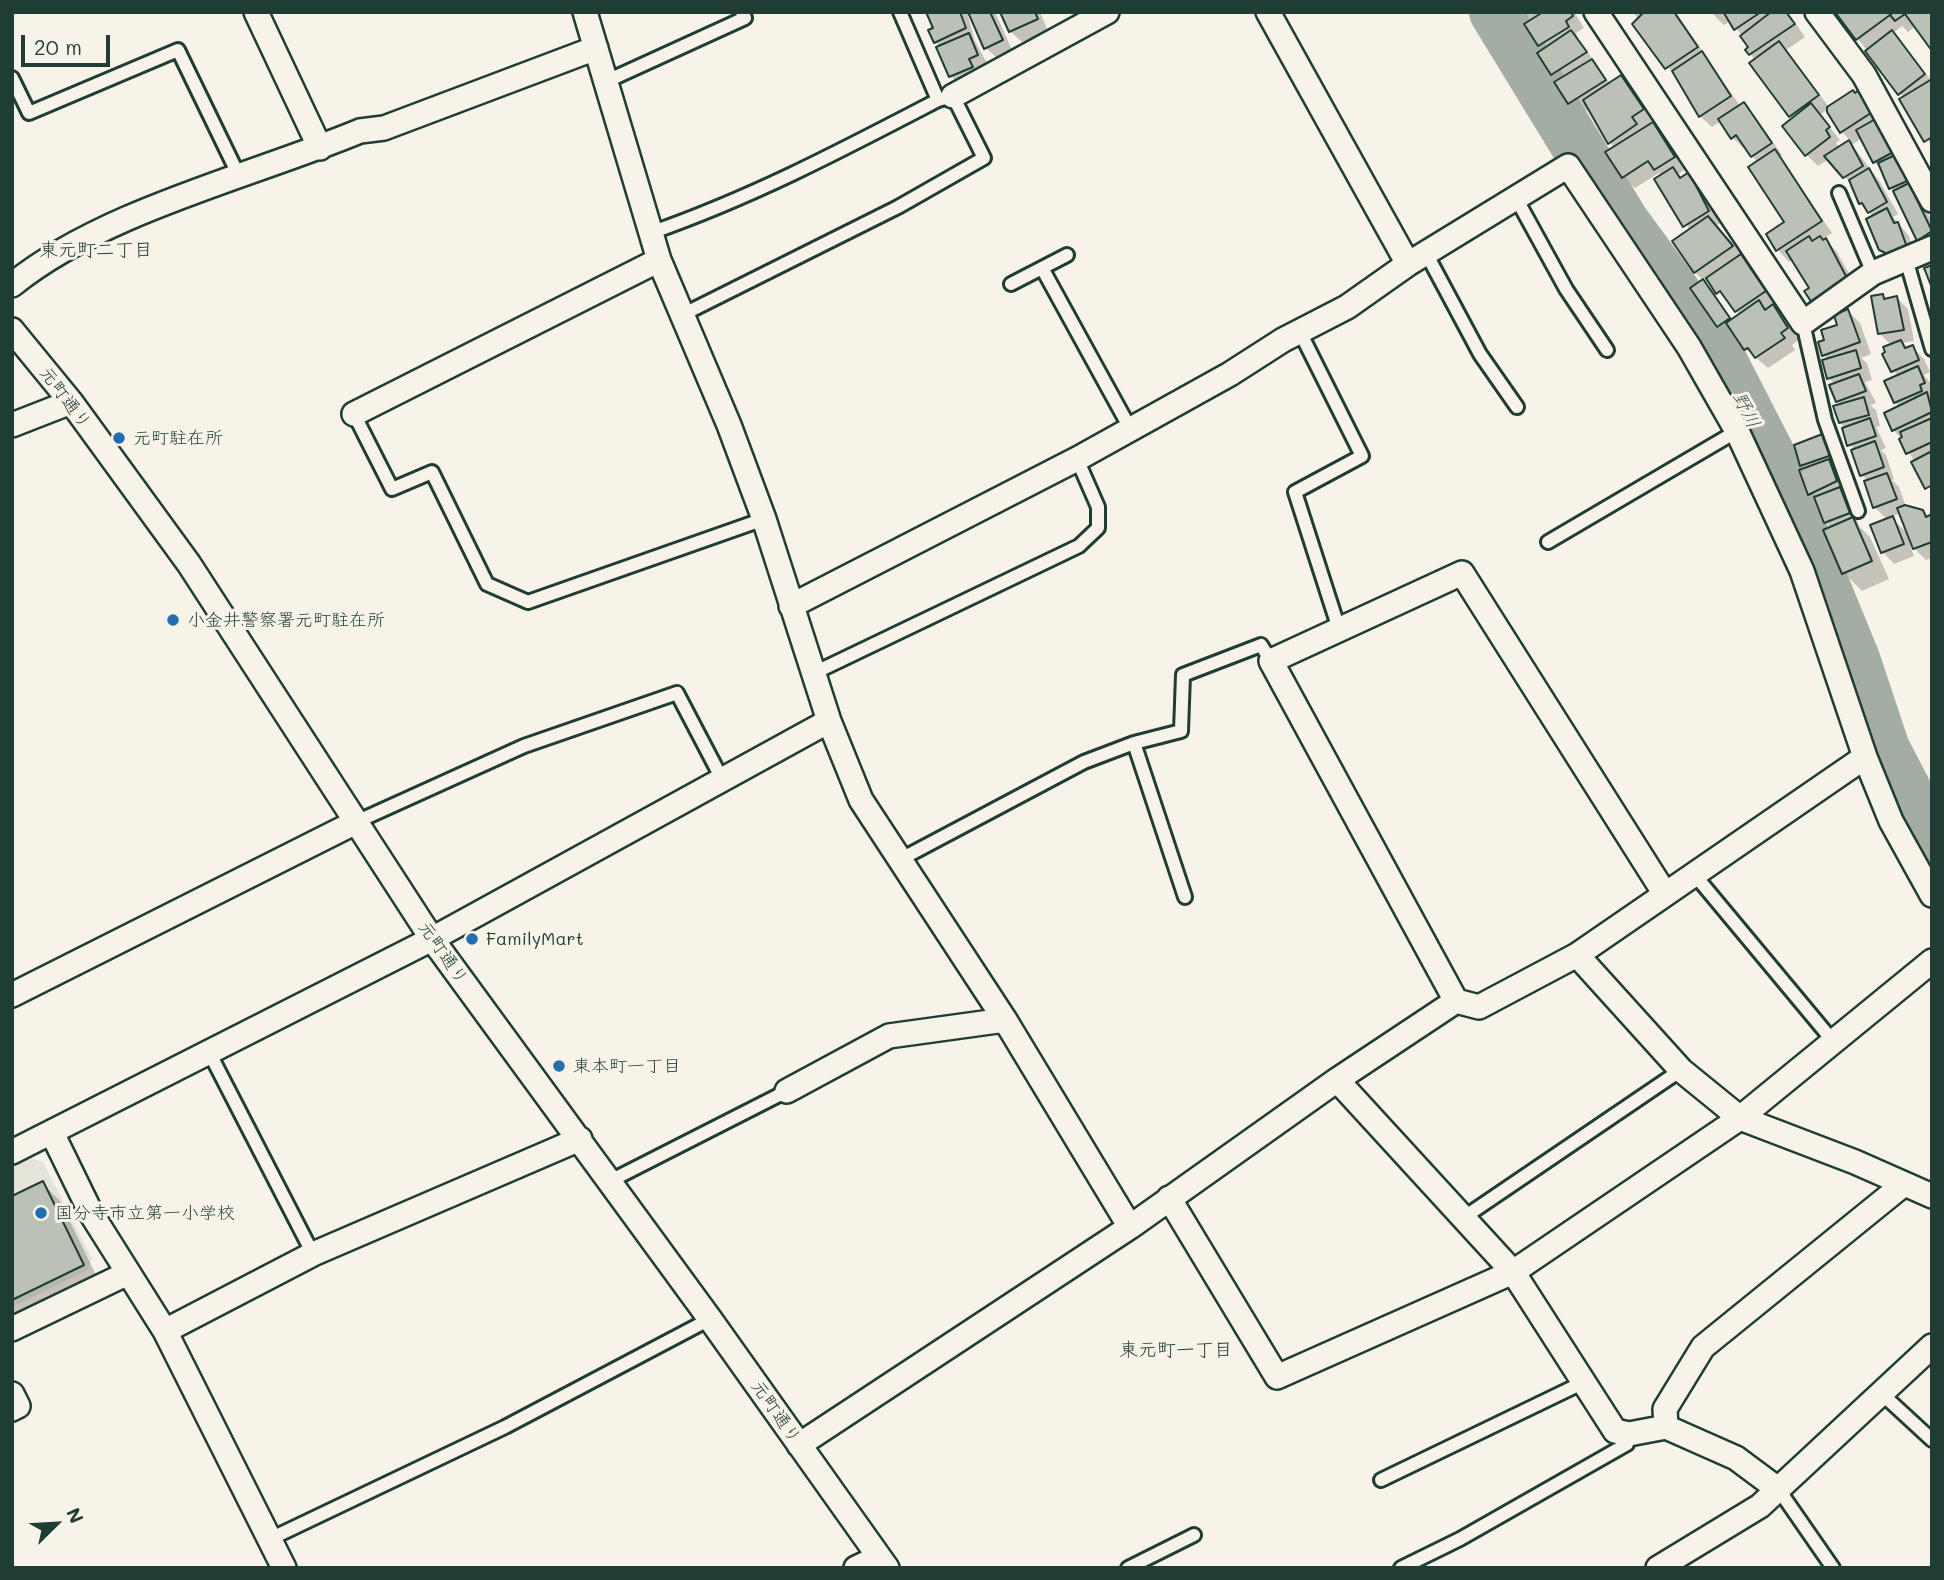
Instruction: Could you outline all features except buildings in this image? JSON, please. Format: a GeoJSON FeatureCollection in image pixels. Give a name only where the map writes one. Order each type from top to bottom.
{"type":"FeatureCollection","features":[{"type":"Feature","properties":{"kind":"street"},"geometry":{"type":"LineString","coordinates":[[256,12],[320,148]]}},
{"type":"Feature","properties":{"kind":"street"},"geometry":{"type":"LineString","coordinates":[[585,12],[659,260],[729,425],[764,519],[829,721],[861,800],[1005,1020],[1130,1227]]}},
{"type":"Feature","properties":{"kind":"street"},"geometry":{"type":"LineString","coordinates":[[945,98],[1107,12]]}},
{"type":"Feature","properties":{"kind":"street"},"geometry":{"type":"LineString","coordinates":[[1596,12],[1802,323],[1873,273],[1932,248]]}},
{"type":"Feature","properties":{"kind":"street"},"geometry":{"type":"LineString","coordinates":[[1817,12],[1864,75],[1932,200]]}},
{"type":"Feature","properties":{"kind":"street"},"geometry":{"type":"LineString","coordinates":[[1278,15],[1417,259]]}},
{"type":"Feature","properties":{"kind":"street"},"geometry":{"type":"LineString","coordinates":[[12,285],[64,250],[145,212],[360,131],[384,128],[596,48]]}},
{"type":"Feature","properties":{"kind":"street"},"geometry":{"type":"LineString","coordinates":[[791,606],[1131,430],[1347,307],[1417,259],[1568,166],[1689,347],[1737,431],[1802,571],[1865,757],[1891,821],[1932,895]]}},
{"type":"Feature","properties":{"kind":"street"},"geometry":{"type":"LineString","coordinates":[[354,414],[659,260]]}},
{"type":"Feature","properties":{"kind":"street","name":"元町通り"},"geometry":{"type":"LineString","coordinates":[[12,330],[71,402],[189,565],[432,939],[580,1139],[883,1562]]}},
{"type":"Feature","properties":{"kind":"street"},"geometry":{"type":"LineString","coordinates":[[12,425],[71,402]]}},
{"type":"Feature","properties":{"kind":"street"},"geometry":{"type":"LineString","coordinates":[[1456,1002],[1271,661],[1462,573],[1665,894]]}},
{"type":"Feature","properties":{"kind":"street"},"geometry":{"type":"LineString","coordinates":[[12,1152],[432,939],[829,721]]}},
{"type":"Feature","properties":{"kind":"street"},"geometry":{"type":"LineString","coordinates":[[799,1445],[1130,1227],[1337,1080],[1456,1002],[1479,1007],[1577,955],[1865,757]]}},
{"type":"Feature","properties":{"kind":"street"},"geometry":{"type":"LineString","coordinates":[[12,995],[356,822]]}},
{"type":"Feature","properties":{"kind":"street"},"geometry":{"type":"LineString","coordinates":[[1577,955],[1681,1070],[1740,1118],[1855,1162],[1932,1196]]}},
{"type":"Feature","properties":{"kind":"street"},"geometry":{"type":"LineString","coordinates":[[1169,1198],[1277,1377],[1513,1272],[1740,1118],[1932,961]]}},
{"type":"Feature","properties":{"kind":"street"},"geometry":{"type":"LineString","coordinates":[[788,1091],[889,1035],[1005,1020]]}},
{"type":"Feature","properties":{"kind":"street"},"geometry":{"type":"LineString","coordinates":[[1337,1080],[1513,1272],[1615,1431],[1629,1434],[1666,1427],[1737,1458],[1779,1490]]}},
{"type":"Feature","properties":{"kind":"street"},"geometry":{"type":"LineString","coordinates":[[52,1132],[92,1215],[126,1273],[165,1331],[284,1568]]}},
{"type":"Feature","properties":{"kind":"street"},"geometry":{"type":"LineString","coordinates":[[165,1331],[313,1254],[580,1139]]}},
{"type":"Feature","properties":{"kind":"street"},"geometry":{"type":"LineString","coordinates":[[1666,1427],[1665,1409],[1703,1347],[1904,1184]]}},
{"type":"Feature","properties":{"kind":"street"},"geometry":{"type":"LineString","coordinates":[[12,1329],[126,1273]]}},
{"type":"Feature","properties":{"kind":"street"},"geometry":{"type":"LineString","coordinates":[[1658,1568],[1760,1506],[1932,1346]]}},
{"type":"Feature","properties":{"kind":"street"},"geometry":{"type":"LineString","coordinates":[[12,1394],[18,1406],[12,1409]]}},
{"type":"Feature","properties":{"kind":"street"},"geometry":{"type":"LineString","coordinates":[[856,1568],[883,1562]]}},
{"type":"Feature","properties":{"kind":"lane"},"geometry":{"type":"LineString","coordinates":[[607,81],[744,15],[758,12]]}},
{"type":"Feature","properties":{"kind":"lane"},"geometry":{"type":"LineString","coordinates":[[682,315],[898,207],[984,158],[945,98],[900,12]]}},
{"type":"Feature","properties":{"kind":"lane"},"geometry":{"type":"LineString","coordinates":[[12,78],[29,113],[178,50],[239,176]]}},
{"type":"Feature","properties":{"kind":"lane"},"geometry":{"type":"LineString","coordinates":[[650,233],[716,210],[784,181],[945,98]]}},
{"type":"Feature","properties":{"kind":"lane"},"geometry":{"type":"LineString","coordinates":[[1839,193],[1873,273]]}},
{"type":"Feature","properties":{"kind":"lane"},"geometry":{"type":"LineString","coordinates":[[1516,198],[1566,289],[1607,349]]}},
{"type":"Feature","properties":{"kind":"lane"},"geometry":{"type":"LineString","coordinates":[[1011,284],[1067,255]]}},
{"type":"Feature","properties":{"kind":"lane"},"geometry":{"type":"LineString","coordinates":[[1417,259],[1517,407]]}},
{"type":"Feature","properties":{"kind":"lane"},"geometry":{"type":"LineString","coordinates":[[1906,259],[1932,349]]}},
{"type":"Feature","properties":{"kind":"lane"},"geometry":{"type":"LineString","coordinates":[[1042,268],[1131,430]]}},
{"type":"Feature","properties":{"kind":"lane"},"geometry":{"type":"LineString","coordinates":[[1802,323],[1825,420],[1858,511]]}},
{"type":"Feature","properties":{"kind":"lane"},"geometry":{"type":"LineString","coordinates":[[1300,332],[1362,456],[1295,492],[1339,629]]}},
{"type":"Feature","properties":{"kind":"lane"},"geometry":{"type":"LineString","coordinates":[[354,414],[392,489],[432,472],[486,584],[528,602],[764,519]]}},
{"type":"Feature","properties":{"kind":"lane"},"geometry":{"type":"LineString","coordinates":[[1548,542],[1737,431]]}},
{"type":"Feature","properties":{"kind":"lane"},"geometry":{"type":"LineString","coordinates":[[814,673],[1079,546],[1098,528],[1098,507],[1077,459]]}},
{"type":"Feature","properties":{"kind":"lane"},"geometry":{"type":"LineString","coordinates":[[901,859],[1084,762],[1134,743],[1181,731],[1183,675],[1261,645],[1271,661]]}},
{"type":"Feature","properties":{"kind":"lane"},"geometry":{"type":"LineString","coordinates":[[356,822],[524,746],[677,693],[722,779]]}},
{"type":"Feature","properties":{"kind":"lane"},"geometry":{"type":"LineString","coordinates":[[1134,743],[1185,897]]}},
{"type":"Feature","properties":{"kind":"lane"},"geometry":{"type":"LineString","coordinates":[[1694,874],[1832,1041]]}},
{"type":"Feature","properties":{"kind":"lane"},"geometry":{"type":"LineString","coordinates":[[209,1052],[313,1254]]}},
{"type":"Feature","properties":{"kind":"lane"},"geometry":{"type":"LineString","coordinates":[[1463,1218],[1681,1070]]}},
{"type":"Feature","properties":{"kind":"lane"},"geometry":{"type":"LineString","coordinates":[[610,1181],[788,1091]]}},
{"type":"Feature","properties":{"kind":"lane"},"geometry":{"type":"LineString","coordinates":[[270,1539],[505,1427],[710,1319]]}},
{"type":"Feature","properties":{"kind":"lane"},"geometry":{"type":"LineString","coordinates":[[1381,1480],[1582,1383]]}},
{"type":"Feature","properties":{"kind":"lane"},"geometry":{"type":"LineString","coordinates":[[1881,1393],[1932,1440]]}},
{"type":"Feature","properties":{"kind":"lane"},"geometry":{"type":"LineString","coordinates":[[1401,1568],[1460,1539],[1627,1444],[1629,1434]]}},
{"type":"Feature","properties":{"kind":"lane"},"geometry":{"type":"LineString","coordinates":[[1779,1490],[1833,1568]]}},
{"type":"Feature","properties":{"kind":"lane"},"geometry":{"type":"LineString","coordinates":[[1128,1568],[1194,1535]]}},
{"type":"Feature","properties":{"kind":"shaded area","name":"国分寺市立第一小学校"},"geometry":{"type":"Polygon","coordinates":[[[31,1158],[43,1162],[92,1258],[88,1270],[12,1307],[12,1167],[31,1158]]]}},
{"type":"Feature","properties":{"kind":"waterway","name":"野川"},"geometry":{"type":"LineString","coordinates":[[1495,12],[1624,223],[1712,343],[1774,464],[1854,659],[1884,749],[1932,841]]}},
{"type":"Feature","properties":{"kind":"place","name":"元町駐在所"},"geometry":{"type":"Point","coordinates":[119,438]}},
{"type":"Feature","properties":{"kind":"place","name":"小金井警察署元町駐在所"},"geometry":{"type":"Point","coordinates":[173,620]}},
{"type":"Feature","properties":{"kind":"place","name":"FamilyMart"},"geometry":{"type":"Point","coordinates":[472,939]}},
{"type":"Feature","properties":{"kind":"place","name":"東本町一丁目"},"geometry":{"type":"Point","coordinates":[559,1066]}},
{"type":"Feature","properties":{"kind":"place","name":"国分寺市立第一小学校"},"geometry":{"type":"Point","coordinates":[41,1213]}},
{"type":"Feature","properties":{"kind":"district","name":"東元町二丁目"},"geometry":{"type":"Point","coordinates":[96,250]}},
{"type":"Feature","properties":{"kind":"district","name":"東元町一丁目"},"geometry":{"type":"Point","coordinates":[1176,1350]}}]}
